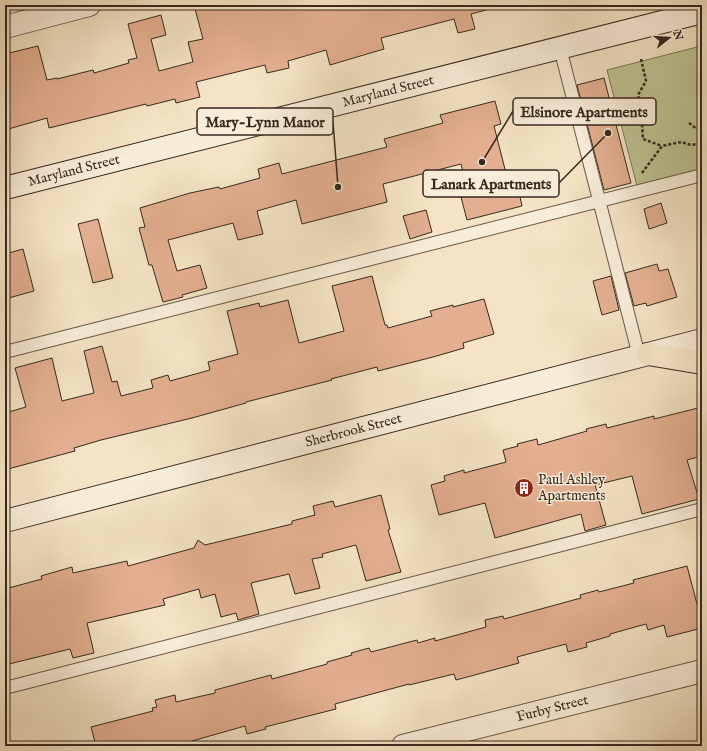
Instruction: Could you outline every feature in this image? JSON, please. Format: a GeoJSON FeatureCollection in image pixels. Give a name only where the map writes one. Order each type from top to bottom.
{"type":"FeatureCollection","features":[{"type":"Feature","properties":{"kind":"main road"},"geometry":{"type":"LineString","coordinates":[[5,27],[89,5]]}},
{"type":"Feature","properties":{"kind":"main road","name":"Maryland Street"},"geometry":{"type":"LineString","coordinates":[[5,188],[702,12]]}},
{"type":"Feature","properties":{"kind":"main road","name":"Sherbrook Street"},"geometry":{"type":"LineString","coordinates":[[5,521],[702,340]]}},
{"type":"Feature","properties":{"kind":"main road"},"geometry":{"type":"LineString","coordinates":[[643,355],[702,363]]}},
{"type":"Feature","properties":{"kind":"main road","name":"Furby Street"},"geometry":{"type":"LineString","coordinates":[[403,746],[702,671]]}},
{"type":"Feature","properties":{"kind":"lane"},"geometry":{"type":"LineString","coordinates":[[560,48],[599,201],[643,355]]}},
{"type":"Feature","properties":{"kind":"lane"},"geometry":{"type":"LineString","coordinates":[[5,352],[702,175]]}},
{"type":"Feature","properties":{"kind":"lane"},"geometry":{"type":"LineString","coordinates":[[5,688],[702,510]]}},
{"type":"Feature","properties":{"kind":"path"},"geometry":{"type":"LineString","coordinates":[[641,59],[646,82],[638,95],[645,120],[642,124],[644,139],[662,146],[682,142],[691,145],[702,143]]}},
{"type":"Feature","properties":{"kind":"path"},"geometry":{"type":"LineString","coordinates":[[689,123],[702,133]]}},
{"type":"Feature","properties":{"kind":"path"},"geometry":{"type":"LineString","coordinates":[[634,192],[643,172],[662,146]]}},
{"type":"Feature","properties":{"kind":"green space"},"geometry":{"type":"Polygon","coordinates":[[[701,46],[702,169],[637,186],[607,70],[701,46]]]}},
{"type":"Feature","properties":{"kind":"building"},"geometry":{"type":"Polygon","coordinates":[[[194,5],[485,5],[486,10],[471,14],[475,29],[458,33],[454,19],[381,38],[384,49],[330,65],[326,50],[288,61],[289,68],[267,73],[265,65],[196,82],[200,97],[176,103],[175,99],[147,106],[146,104],[49,128],[47,118],[5,130],[5,54],[38,46],[47,80],[93,70],[94,73],[129,63],[128,60],[137,58],[128,24],[161,15],[166,35],[151,39],[159,71],[193,62],[188,42],[203,39],[194,5]]]}},
{"type":"Feature","properties":{"kind":"building"},"geometry":{"type":"Polygon","coordinates":[[[604,78],[631,183],[604,190],[577,85],[604,78]]]}},
{"type":"Feature","properties":{"kind":"building"},"geometry":{"type":"Polygon","coordinates":[[[495,101],[501,124],[494,126],[509,185],[517,183],[522,206],[467,220],[461,197],[469,195],[461,164],[383,184],[387,202],[302,224],[296,200],[257,211],[263,234],[238,240],[233,223],[168,240],[177,271],[200,265],[207,288],[182,295],[183,297],[163,302],[152,265],[149,265],[139,228],[145,227],[140,208],[190,193],[219,187],[220,189],[260,178],[258,169],[279,163],[282,174],[387,147],[384,139],[443,123],[440,115],[495,101]]]}},
{"type":"Feature","properties":{"kind":"building"},"geometry":{"type":"Polygon","coordinates":[[[661,203],[667,223],[649,229],[644,209],[661,203]]]}},
{"type":"Feature","properties":{"kind":"building"},"geometry":{"type":"Polygon","coordinates":[[[426,210],[432,232],[410,239],[403,216],[426,210]]]}},
{"type":"Feature","properties":{"kind":"building"},"geometry":{"type":"Polygon","coordinates":[[[98,219],[113,278],[93,283],[78,224],[98,219]]]}},
{"type":"Feature","properties":{"kind":"building"},"geometry":{"type":"Polygon","coordinates":[[[23,249],[34,291],[5,299],[5,254],[23,249]]]}},
{"type":"Feature","properties":{"kind":"building"},"geometry":{"type":"Polygon","coordinates":[[[657,264],[659,271],[668,269],[677,297],[647,306],[646,303],[634,306],[625,273],[657,264]]]}},
{"type":"Feature","properties":{"kind":"building"},"geometry":{"type":"Polygon","coordinates":[[[372,276],[385,325],[387,325],[388,328],[432,316],[430,311],[484,299],[494,334],[463,343],[464,348],[433,357],[378,371],[377,367],[331,379],[332,380],[246,402],[192,418],[101,440],[74,448],[75,451],[8,469],[5,457],[5,413],[26,407],[15,368],[52,358],[62,401],[94,393],[84,351],[102,346],[112,382],[117,381],[121,396],[153,388],[151,380],[168,375],[170,381],[210,370],[208,362],[238,354],[227,311],[259,303],[260,307],[288,300],[299,343],[344,331],[332,286],[372,276]]]}},
{"type":"Feature","properties":{"kind":"building"},"geometry":{"type":"Polygon","coordinates":[[[611,276],[619,310],[602,315],[593,281],[611,276]]]}},
{"type":"Feature","properties":{"kind":"building"},"geometry":{"type":"Polygon","coordinates":[[[702,407],[702,456],[687,460],[699,499],[642,514],[632,476],[595,485],[606,525],[585,531],[581,514],[495,538],[485,503],[439,515],[431,485],[445,481],[444,476],[464,470],[464,473],[506,462],[503,450],[518,446],[517,444],[537,439],[538,445],[606,424],[607,428],[654,416],[654,419],[702,407]]]}},
{"type":"Feature","properties":{"kind":"building"},"geometry":{"type":"Polygon","coordinates":[[[381,495],[390,529],[388,530],[401,572],[366,581],[356,545],[322,554],[323,557],[312,559],[320,588],[295,594],[289,574],[251,583],[259,614],[238,620],[236,613],[221,617],[215,594],[201,598],[199,589],[163,599],[165,605],[87,623],[94,653],[73,658],[70,649],[5,665],[5,589],[42,579],[41,576],[72,567],[73,573],[127,561],[128,566],[194,548],[198,540],[205,545],[292,524],[292,521],[315,515],[313,506],[333,501],[335,507],[381,495]]]}},
{"type":"Feature","properties":{"kind":"building"},"geometry":{"type":"Polygon","coordinates":[[[687,566],[702,628],[667,637],[664,625],[648,630],[646,624],[610,634],[610,636],[586,643],[587,647],[568,652],[566,644],[517,657],[519,663],[456,680],[454,674],[409,684],[335,704],[336,709],[265,727],[266,729],[247,734],[245,726],[185,743],[185,746],[96,746],[91,727],[153,711],[152,708],[157,707],[155,700],[175,695],[176,702],[215,693],[215,690],[271,675],[272,679],[327,664],[327,662],[352,655],[351,653],[369,648],[371,652],[417,640],[418,643],[435,638],[435,641],[486,627],[485,620],[503,616],[504,619],[581,598],[580,595],[634,583],[633,580],[687,566]]]}},
{"type":"Feature","properties":{"kind":"place","name":"Lanark Apartments"},"geometry":{"type":"Point","coordinates":[608,133]}},
{"type":"Feature","properties":{"kind":"place","name":"Elsinore Apartments"},"geometry":{"type":"Point","coordinates":[482,162]}},
{"type":"Feature","properties":{"kind":"place","name":"Mary-Lynn Manor"},"geometry":{"type":"Point","coordinates":[338,187]}},
{"type":"Feature","properties":{"kind":"place","name":"Paul Ashley Apartments"},"geometry":{"type":"Point","coordinates":[524,488]}}]}
